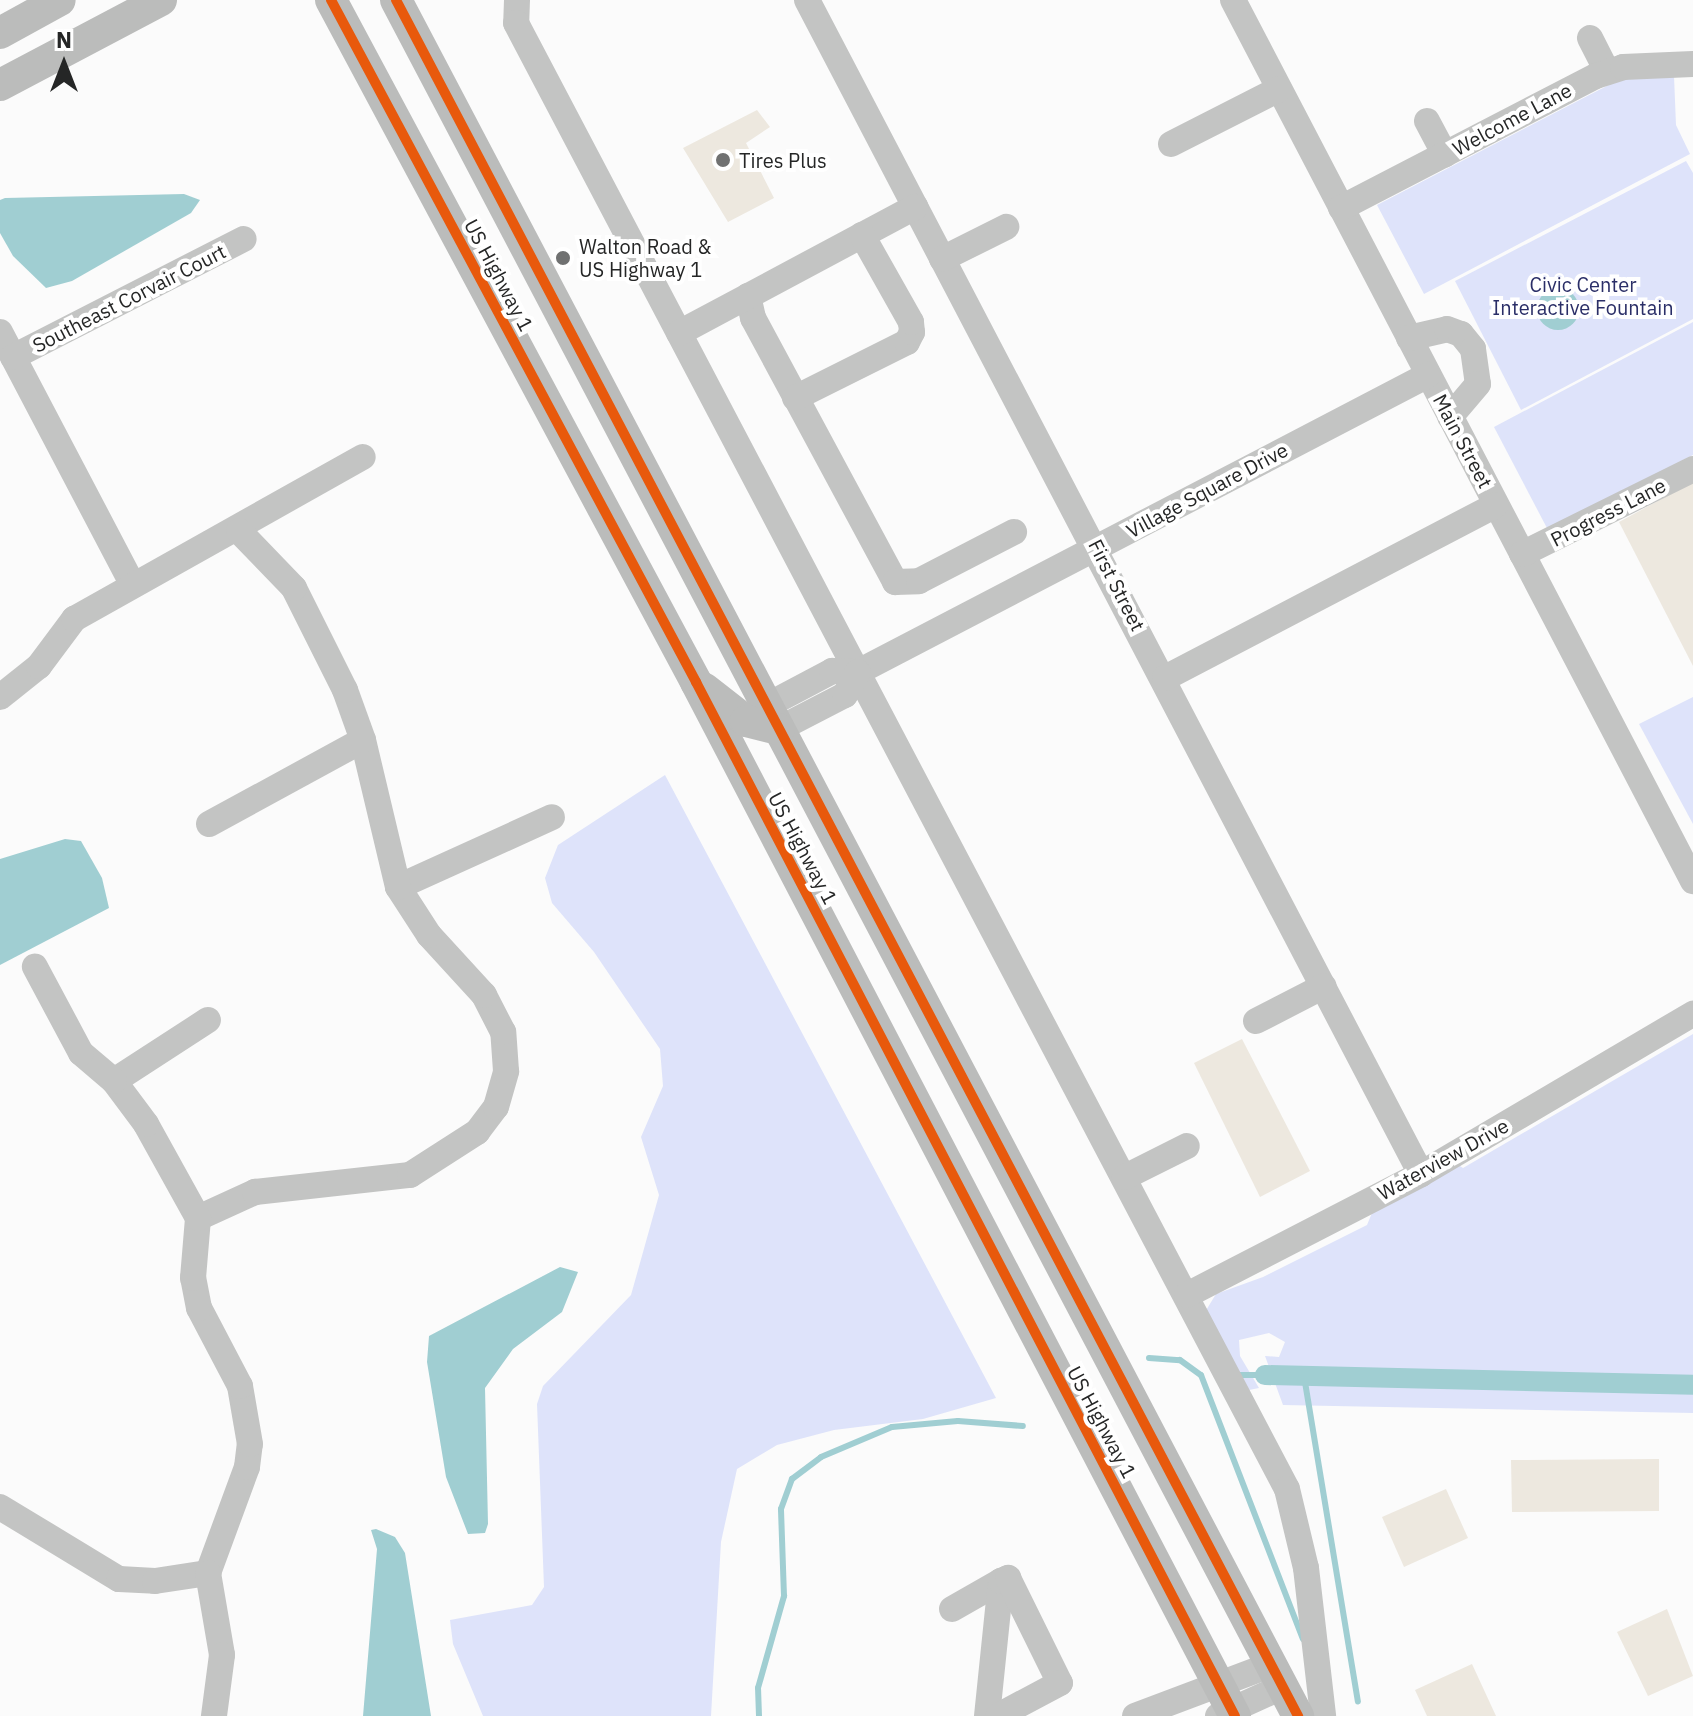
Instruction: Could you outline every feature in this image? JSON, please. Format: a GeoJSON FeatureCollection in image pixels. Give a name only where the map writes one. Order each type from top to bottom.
{"type":"FeatureCollection","features":[{"type":"Feature","properties":{"kind":"main road"},"geometry":{"type":"LineString","coordinates":[[15,17],[60,0]]}},
{"type":"Feature","properties":{"kind":"main road"},"geometry":{"type":"LineString","coordinates":[[0,85],[161,0]]}},
{"type":"Feature","properties":{"kind":"main road","name":"US Highway 1"},"geometry":{"type":"LineString","coordinates":[[331,0],[696,682],[1226,1707]]}},
{"type":"Feature","properties":{"kind":"main road","name":"US Highway 1"},"geometry":{"type":"LineString","coordinates":[[396,0],[1298,1716]]}},
{"type":"Feature","properties":{"kind":"main road"},"geometry":{"type":"LineString","coordinates":[[696,682],[746,721],[773,717]]}},
{"type":"Feature","properties":{"kind":"street"},"geometry":{"type":"LineString","coordinates":[[517,0],[516,23],[1187,1295],[1298,1519],[1323,1716]]}},
{"type":"Feature","properties":{"kind":"street","name":"First Street"},"geometry":{"type":"LineString","coordinates":[[807,0],[1098,548],[1421,1174]]}},
{"type":"Feature","properties":{"kind":"street","name":"Main Street"},"geometry":{"type":"LineString","coordinates":[[1233,0],[1693,881]]}},
{"type":"Feature","properties":{"kind":"street"},"geometry":{"type":"LineString","coordinates":[[1590,38],[1607,72]]}},
{"type":"Feature","properties":{"kind":"street","name":"Welcome Lane"},"geometry":{"type":"LineString","coordinates":[[1341,208],[1607,72],[1693,64]]}},
{"type":"Feature","properties":{"kind":"street"},"geometry":{"type":"LineString","coordinates":[[1171,144],[1279,89]]}},
{"type":"Feature","properties":{"kind":"street"},"geometry":{"type":"LineString","coordinates":[[1427,121],[1445,155]]}},
{"type":"Feature","properties":{"kind":"street"},"geometry":{"type":"LineString","coordinates":[[679,333],[915,207]]}},
{"type":"Feature","properties":{"kind":"street"},"geometry":{"type":"LineString","coordinates":[[942,259],[1006,227]]}},
{"type":"Feature","properties":{"kind":"street"},"geometry":{"type":"LineString","coordinates":[[795,398],[907,342],[912,332],[911,322],[862,235]]}},
{"type":"Feature","properties":{"kind":"street","name":"Southeast Corvair Court"},"geometry":{"type":"LineString","coordinates":[[13,357],[244,239]]}},
{"type":"Feature","properties":{"kind":"street"},"geometry":{"type":"LineString","coordinates":[[748,296],[753,318],[895,582],[919,581],[1014,532]]}},
{"type":"Feature","properties":{"kind":"street"},"geometry":{"type":"LineString","coordinates":[[1409,338],[1447,329],[1461,334],[1473,349],[1478,384],[1450,417]]}},
{"type":"Feature","properties":{"kind":"street"},"geometry":{"type":"LineString","coordinates":[[0,332],[132,583]]}},
{"type":"Feature","properties":{"kind":"street","name":"Village Square Drive"},"geometry":{"type":"LineString","coordinates":[[773,717],[845,695],[858,672],[1428,375]]}},
{"type":"Feature","properties":{"kind":"street"},"geometry":{"type":"LineString","coordinates":[[0,697],[39,666],[74,619],[132,583],[239,531],[272,504],[363,457]]}},
{"type":"Feature","properties":{"kind":"street","name":"Progress Lane"},"geometry":{"type":"LineString","coordinates":[[1522,554],[1636,505],[1693,469]]}},
{"type":"Feature","properties":{"kind":"street"},"geometry":{"type":"LineString","coordinates":[[1165,678],[1496,505]]}},
{"type":"Feature","properties":{"kind":"street"},"geometry":{"type":"LineString","coordinates":[[198,1218],[255,1192],[410,1175],[477,1132],[496,1107],[506,1071],[503,1032],[484,995],[429,935],[398,887],[382,836],[363,740],[345,690],[294,588],[239,531]]}},
{"type":"Feature","properties":{"kind":"street"},"geometry":{"type":"LineString","coordinates":[[209,824],[363,740]]}},
{"type":"Feature","properties":{"kind":"street"},"geometry":{"type":"LineString","coordinates":[[398,887],[552,817]]}},
{"type":"Feature","properties":{"kind":"street"},"geometry":{"type":"LineString","coordinates":[[35,967],[81,1053],[114,1081],[146,1124],[198,1218],[193,1278],[199,1308],[240,1386],[250,1444],[247,1467],[208,1573],[222,1655],[214,1716]]}},
{"type":"Feature","properties":{"kind":"street"},"geometry":{"type":"LineString","coordinates":[[1256,1021],[1324,986]]}},
{"type":"Feature","properties":{"kind":"street","name":"Waterview Drive"},"geometry":{"type":"LineString","coordinates":[[1187,1295],[1421,1174],[1693,1014]]}},
{"type":"Feature","properties":{"kind":"street"},"geometry":{"type":"LineString","coordinates":[[114,1081],[208,1020]]}},
{"type":"Feature","properties":{"kind":"street"},"geometry":{"type":"LineString","coordinates":[[1125,1177],[1187,1146]]}},
{"type":"Feature","properties":{"kind":"street"},"geometry":{"type":"LineString","coordinates":[[3,1513],[119,1579],[155,1581],[208,1573]]}},
{"type":"Feature","properties":{"kind":"street"},"geometry":{"type":"LineString","coordinates":[[952,1609],[1008,1578],[1060,1683],[998,1716]]}},
{"type":"Feature","properties":{"kind":"street"},"geometry":{"type":"LineString","coordinates":[[987,1716],[1001,1581]]}},
{"type":"Feature","properties":{"kind":"street"},"geometry":{"type":"LineString","coordinates":[[1135,1716],[1226,1707],[1276,1676]]}},
{"type":"Feature","properties":{"kind":"green space"},"geometry":{"type":"Polygon","coordinates":[[[1628,75],[1674,76],[1676,125],[1690,154],[1424,294],[1377,205],[1628,75]]]}},
{"type":"Feature","properties":{"kind":"green space","name":"Civic Center Interactive Fountain"},"geometry":{"type":"Polygon","coordinates":[[[1686,161],[1693,173],[1693,319],[1521,410],[1455,281],[1686,161]]]}},
{"type":"Feature","properties":{"kind":"green space"},"geometry":{"type":"Polygon","coordinates":[[[1693,322],[1693,455],[1548,530],[1494,427],[1693,322]]]}},
{"type":"Feature","properties":{"kind":"green space"},"geometry":{"type":"Polygon","coordinates":[[[1693,697],[1693,824],[1639,724],[1693,697]]]}},
{"type":"Feature","properties":{"kind":"green space"},"geometry":{"type":"Polygon","coordinates":[[[665,775],[996,1398],[923,1419],[834,1430],[777,1445],[737,1469],[721,1542],[711,1716],[483,1716],[453,1644],[450,1620],[532,1605],[544,1587],[537,1404],[543,1386],[631,1295],[659,1195],[641,1137],[663,1086],[660,1049],[594,952],[552,903],[545,878],[558,845],[665,775]]]}},
{"type":"Feature","properties":{"kind":"green space"},"geometry":{"type":"Polygon","coordinates":[[[1693,1034],[1693,1413],[1283,1405],[1265,1356],[1279,1357],[1285,1342],[1269,1333],[1239,1340],[1240,1356],[1259,1388],[1244,1391],[1205,1312],[1216,1294],[1263,1277],[1367,1225],[1374,1208],[1457,1164],[1463,1168],[1693,1034]]]}},
{"type":"Feature","properties":{"kind":"shaded area"},"geometry":{"type":"Polygon","coordinates":[[[184,194],[200,200],[191,213],[72,281],[46,288],[13,256],[0,233],[0,200],[5,198],[184,194]]]}},
{"type":"Feature","properties":{"kind":"shaded area"},"geometry":{"type":"Polygon","coordinates":[[[1558,288],[1573,294],[1579,309],[1573,324],[1558,330],[1543,324],[1537,309],[1543,294],[1558,288]]]}},
{"type":"Feature","properties":{"kind":"shaded area"},"geometry":{"type":"Polygon","coordinates":[[[65,839],[81,841],[102,878],[109,908],[0,965],[0,859],[65,839]]]}},
{"type":"Feature","properties":{"kind":"shaded area"},"geometry":{"type":"Polygon","coordinates":[[[560,1267],[578,1272],[562,1312],[513,1349],[485,1388],[488,1524],[485,1533],[468,1534],[446,1477],[427,1362],[429,1336],[560,1267]]]}},
{"type":"Feature","properties":{"kind":"shaded area"},"geometry":{"type":"Polygon","coordinates":[[[371,1530],[395,1537],[405,1553],[431,1716],[363,1716],[377,1549],[371,1530]]]}},
{"type":"Feature","properties":{"kind":"building","name":"Tires Plus"},"geometry":{"type":"Polygon","coordinates":[[[757,110],[770,127],[746,143],[774,198],[728,222],[683,148],[757,110]]]}},
{"type":"Feature","properties":{"kind":"building"},"geometry":{"type":"Polygon","coordinates":[[[1693,482],[1693,666],[1619,522],[1693,482]]]}},
{"type":"Feature","properties":{"kind":"building"},"geometry":{"type":"Polygon","coordinates":[[[1242,1039],[1310,1171],[1260,1197],[1194,1063],[1242,1039]]]}},
{"type":"Feature","properties":{"kind":"building"},"geometry":{"type":"Polygon","coordinates":[[[1659,1459],[1659,1511],[1512,1512],[1511,1460],[1659,1459]]]}},
{"type":"Feature","properties":{"kind":"building"},"geometry":{"type":"Polygon","coordinates":[[[1446,1489],[1468,1538],[1404,1567],[1382,1517],[1446,1489]]]}},
{"type":"Feature","properties":{"kind":"building"},"geometry":{"type":"Polygon","coordinates":[[[1667,1609],[1693,1676],[1648,1696],[1617,1632],[1667,1609]]]}},
{"type":"Feature","properties":{"kind":"building"},"geometry":{"type":"Polygon","coordinates":[[[1472,1664],[1496,1716],[1427,1716],[1415,1690],[1472,1664]]]}},
{"type":"Feature","properties":{"kind":"waterway"},"geometry":{"type":"LineString","coordinates":[[1149,1358],[1180,1360],[1201,1375],[1303,1639]]}},
{"type":"Feature","properties":{"kind":"waterway"},"geometry":{"type":"LineString","coordinates":[[1240,1375],[1265,1375]]}},
{"type":"Feature","properties":{"kind":"waterway"},"geometry":{"type":"LineString","coordinates":[[1265,1375],[1693,1385]]}},
{"type":"Feature","properties":{"kind":"waterway"},"geometry":{"type":"LineString","coordinates":[[1304,1376],[1358,1702]]}},
{"type":"Feature","properties":{"kind":"waterway"},"geometry":{"type":"LineString","coordinates":[[759,1716],[758,1688],[784,1596],[781,1509],[792,1479],[821,1457],[892,1427],[958,1421],[1023,1426]]}},
{"type":"Feature","properties":{"kind":"cycle path"},"geometry":{"type":"LineString","coordinates":[[331,0],[696,682],[1235,1716]]}},
{"type":"Feature","properties":{"kind":"cycle path"},"geometry":{"type":"LineString","coordinates":[[396,0],[1298,1716]]}},
{"type":"Feature","properties":{"kind":"place","name":"Tires Plus"},"geometry":{"type":"Point","coordinates":[723,160]}},
{"type":"Feature","properties":{"kind":"place","name":"Walton Road & US Highway 1"},"geometry":{"type":"Point","coordinates":[563,258]}}]}
